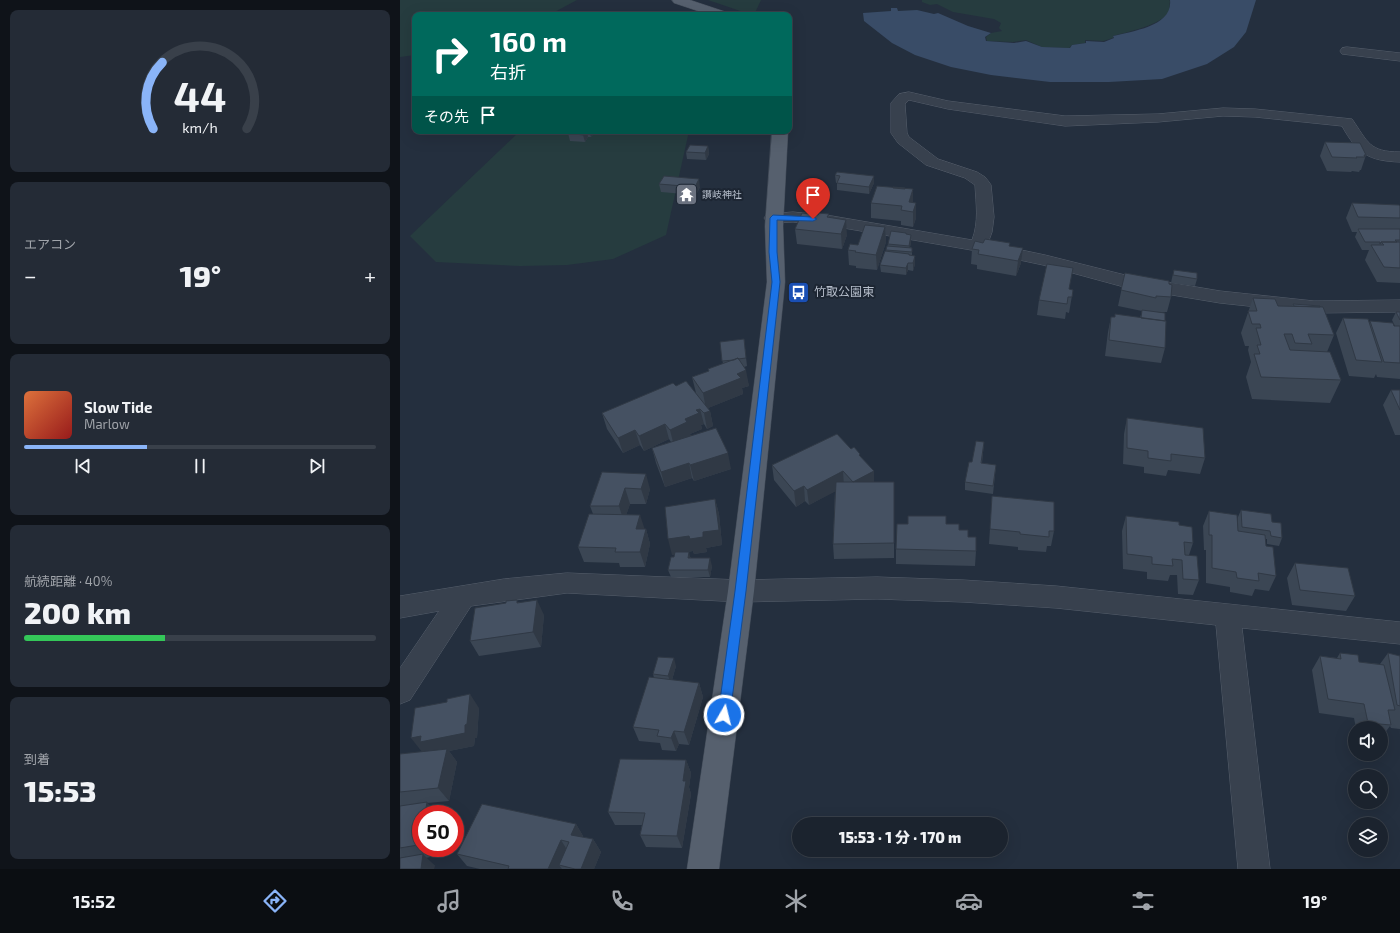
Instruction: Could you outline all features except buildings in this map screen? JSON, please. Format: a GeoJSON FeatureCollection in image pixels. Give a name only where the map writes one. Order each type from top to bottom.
{"type":"FeatureCollection","features":[{"type":"Feature","properties":{"kind":"main road"},"geometry":{"type":"LineString","coordinates":[[678,0],[713,12]]}},
{"type":"Feature","properties":{"kind":"main road"},"geometry":{"type":"LineString","coordinates":[[703,869],[740,591],[776,282],[773,252],[773,218],[780,134]]}},
{"type":"Feature","properties":{"kind":"street"},"geometry":{"type":"LineString","coordinates":[[1347,51],[1400,57]]}},
{"type":"Feature","properties":{"kind":"street"},"geometry":{"type":"LineString","coordinates":[[977,246],[984,236],[986,227],[983,185],[979,180],[971,175],[932,162],[903,140],[899,133],[898,103],[904,97],[909,96],[948,105],[1065,122],[1158,118],[1224,112],[1255,113],[1347,122],[1360,144],[1368,151],[1378,155],[1400,157]]}},
{"type":"Feature","properties":{"kind":"street"},"geometry":{"type":"LineString","coordinates":[[773,218],[793,217],[832,221],[977,246],[1038,258],[1124,281],[1220,297],[1314,307],[1400,306]]}},
{"type":"Feature","properties":{"kind":"street"},"geometry":{"type":"LineString","coordinates":[[400,607],[533,586],[567,584],[740,591],[877,588],[963,591],[1056,597],[1400,633]]}},
{"type":"Feature","properties":{"kind":"street"},"geometry":{"type":"LineString","coordinates":[[400,691],[463,597]]}},
{"type":"Feature","properties":{"kind":"street"},"geometry":{"type":"LineString","coordinates":[[1228,615],[1254,869]]}},
{"type":"Feature","properties":{"kind":"green space"},"geometry":{"type":"Polygon","coordinates":[[[400,0],[577,0],[555,12],[412,12],[412,55],[400,57],[400,0]]]}},
{"type":"Feature","properties":{"kind":"green space"},"geometry":{"type":"Polygon","coordinates":[[[708,0],[761,0],[755,12],[743,12],[708,0]]]}},
{"type":"Feature","properties":{"kind":"green space"},"geometry":{"type":"Polygon","coordinates":[[[922,0],[1170,1],[1169,11],[1160,20],[1152,24],[1113,36],[1113,38],[1103,41],[1085,40],[1085,43],[1072,45],[1069,48],[1042,47],[1026,40],[1013,42],[987,41],[986,37],[991,33],[1002,31],[999,28],[1001,23],[994,19],[953,12],[937,4],[930,5],[922,2],[922,0]]]}},
{"type":"Feature","properties":{"kind":"green space"},"geometry":{"type":"Polygon","coordinates":[[[517,134],[688,134],[666,235],[613,259],[567,265],[520,266],[436,262],[410,236],[517,134]]]}},
{"type":"Feature","properties":{"kind":"water"},"geometry":{"type":"Polygon","coordinates":[[[1170,0],[1256,0],[1246,32],[1234,47],[1207,64],[1162,79],[1109,82],[1050,82],[991,75],[951,67],[915,55],[892,43],[864,21],[863,13],[891,11],[891,8],[897,8],[898,11],[917,10],[934,14],[938,13],[968,26],[991,33],[985,37],[986,41],[1014,43],[1026,41],[1042,47],[1070,48],[1072,45],[1086,43],[1086,41],[1104,42],[1114,38],[1113,36],[1150,26],[1165,16],[1169,9],[1170,0]]]}},
{"type":"Feature","properties":{"kind":"place","name":"讃岐神社"},"geometry":{"type":"Point","coordinates":[686,194]}},
{"type":"Feature","properties":{"kind":"place","name":"竹取公園東"},"geometry":{"type":"Point","coordinates":[798,292]}},
{"type":"Feature","properties":{"kind":"route"},"geometry":{"type":"LineString","coordinates":[[724,715],[776,282],[773,252],[773,218],[793,217],[813,219]]}}]}
